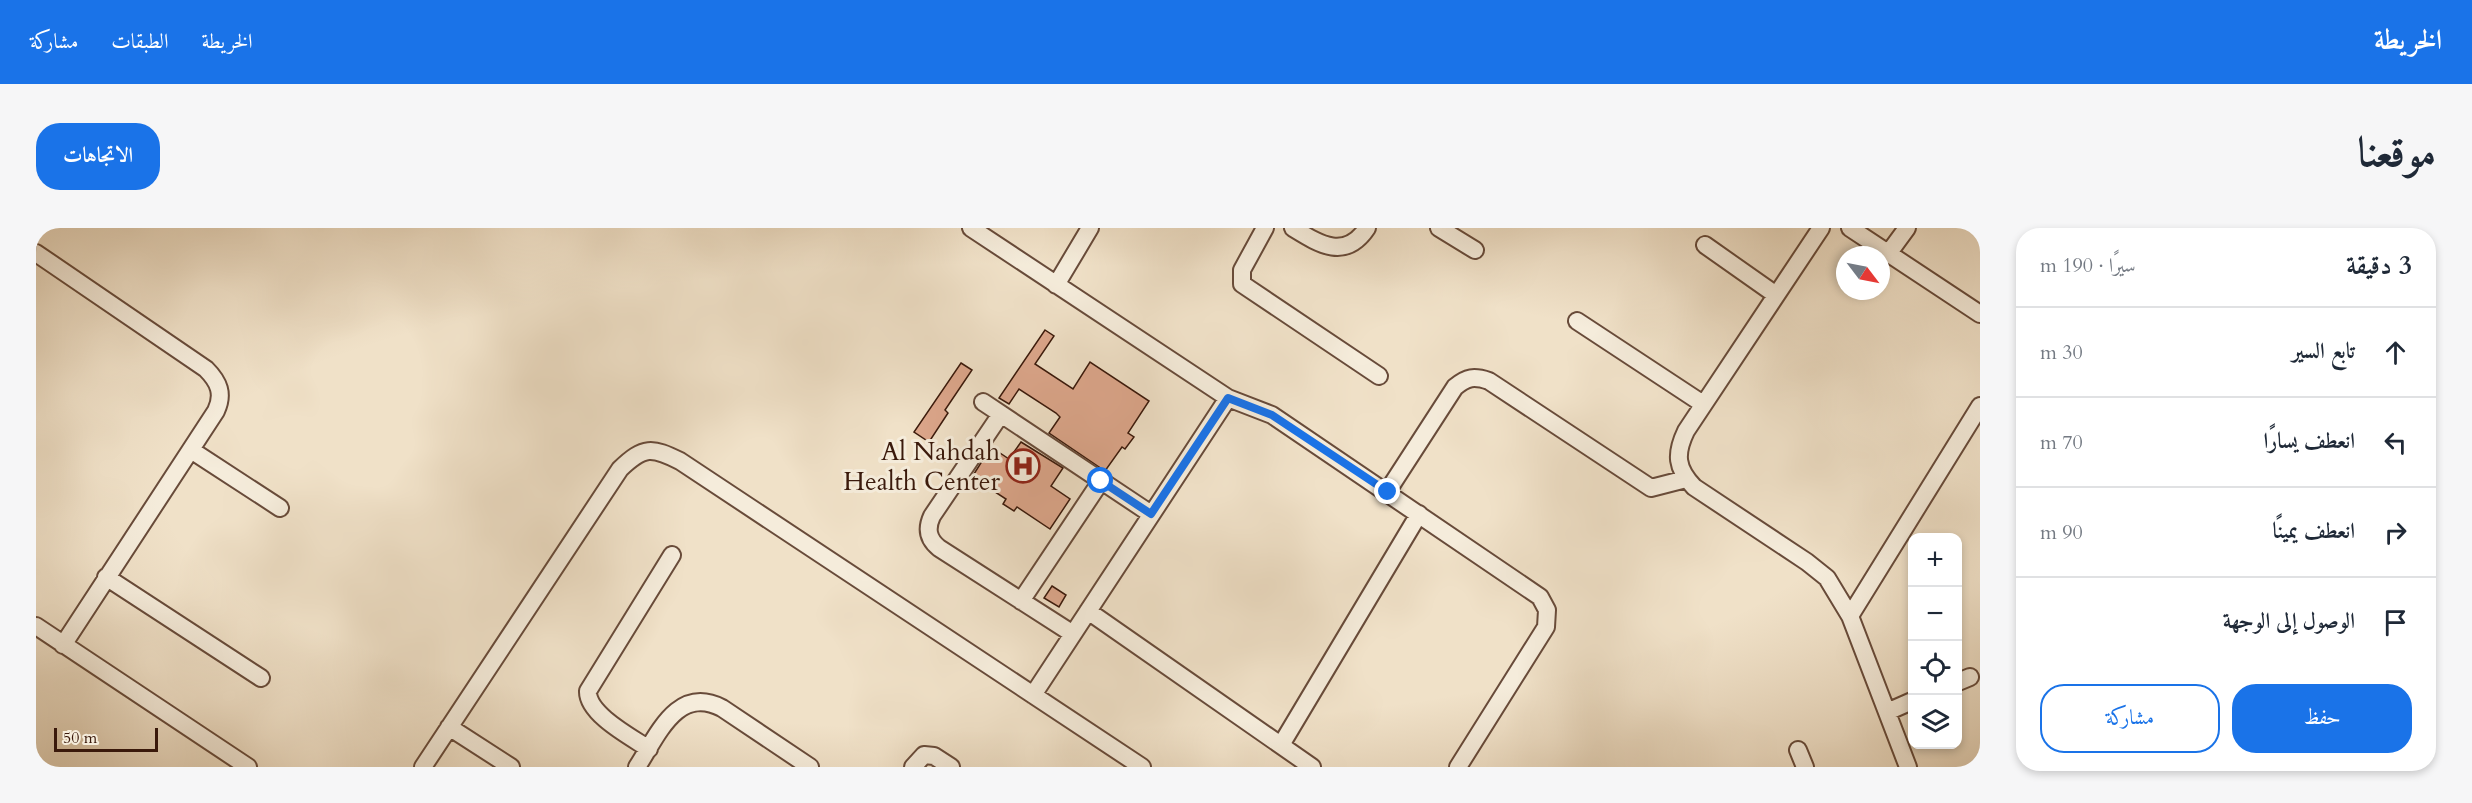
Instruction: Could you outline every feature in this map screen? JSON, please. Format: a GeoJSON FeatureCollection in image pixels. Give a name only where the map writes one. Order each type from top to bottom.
{"type":"FeatureCollection","features":[{"type":"Feature","properties":{"kind":"street"},"geometry":{"type":"LineString","coordinates":[[971,228],[1228,398],[1272,415],[1540,597],[1547,610],[1546,627],[1458,767]]}},
{"type":"Feature","properties":{"kind":"street"},"geometry":{"type":"LineString","coordinates":[[1056,285],[1090,228]]}},
{"type":"Feature","properties":{"kind":"street"},"geometry":{"type":"LineString","coordinates":[[1265,228],[1242,270],[1242,284],[1379,376]]}},
{"type":"Feature","properties":{"kind":"street"},"geometry":{"type":"LineString","coordinates":[[1293,228],[1315,242],[1338,247],[1354,243],[1367,228]]}},
{"type":"Feature","properties":{"kind":"street"},"geometry":{"type":"LineString","coordinates":[[1439,228],[1475,250]]}},
{"type":"Feature","properties":{"kind":"street"},"geometry":{"type":"LineString","coordinates":[[1821,228],[1703,404],[1678,448],[1678,458],[1686,479],[1705,495],[1819,572],[1834,588],[1850,616],[1908,767]]}},
{"type":"Feature","properties":{"kind":"street"},"geometry":{"type":"LineString","coordinates":[[1850,228],[1876,246]]}},
{"type":"Feature","properties":{"kind":"street"},"geometry":{"type":"LineString","coordinates":[[1890,251],[1907,228]]}},
{"type":"Feature","properties":{"kind":"street"},"geometry":{"type":"LineString","coordinates":[[1705,245],[1776,295]]}},
{"type":"Feature","properties":{"kind":"street"},"geometry":{"type":"LineString","coordinates":[[36,253],[214,377],[221,393],[220,401],[191,450],[63,645]]}},
{"type":"Feature","properties":{"kind":"street"},"geometry":{"type":"LineString","coordinates":[[1890,255],[1980,314]]}},
{"type":"Feature","properties":{"kind":"street"},"geometry":{"type":"LineString","coordinates":[[1577,321],[1703,404]]}},
{"type":"Feature","properties":{"kind":"street"},"geometry":{"type":"LineString","coordinates":[[1388,492],[1455,387],[1465,379],[1476,376],[1489,381],[1651,488],[1686,479]]}},
{"type":"Feature","properties":{"kind":"street"},"geometry":{"type":"LineString","coordinates":[[1033,695],[1228,398]]}},
{"type":"Feature","properties":{"kind":"street"},"geometry":{"type":"LineString","coordinates":[[983,402],[1151,514]]}},
{"type":"Feature","properties":{"kind":"street"},"geometry":{"type":"LineString","coordinates":[[1850,616],[1980,405]]}},
{"type":"Feature","properties":{"kind":"street"},"geometry":{"type":"LineString","coordinates":[[1000,414],[932,516],[928,530],[930,537],[939,548],[1073,634]]}},
{"type":"Feature","properties":{"kind":"street"},"geometry":{"type":"LineString","coordinates":[[191,450],[280,508]]}},
{"type":"Feature","properties":{"kind":"street"},"geometry":{"type":"LineString","coordinates":[[423,767],[620,469],[635,454],[647,450],[659,450],[680,461],[1142,767]]}},
{"type":"Feature","properties":{"kind":"street"},"geometry":{"type":"LineString","coordinates":[[1021,601],[1101,481]]}},
{"type":"Feature","properties":{"kind":"street"},"geometry":{"type":"LineString","coordinates":[[1281,745],[1419,514]]}},
{"type":"Feature","properties":{"kind":"street"},"geometry":{"type":"LineString","coordinates":[[648,749],[598,714],[591,706],[588,691],[672,555]]}},
{"type":"Feature","properties":{"kind":"street"},"geometry":{"type":"LineString","coordinates":[[106,577],[261,678]]}},
{"type":"Feature","properties":{"kind":"street"},"geometry":{"type":"LineString","coordinates":[[1088,611],[1312,767]]}},
{"type":"Feature","properties":{"kind":"street"},"geometry":{"type":"LineString","coordinates":[[36,626],[248,767]]}},
{"type":"Feature","properties":{"kind":"street"},"geometry":{"type":"LineString","coordinates":[[637,767],[680,707],[698,701],[710,702],[810,767]]}},
{"type":"Feature","properties":{"kind":"street"},"geometry":{"type":"LineString","coordinates":[[1887,712],[1908,703]]}},
{"type":"Feature","properties":{"kind":"street"},"geometry":{"type":"LineString","coordinates":[[449,727],[511,767]]}},
{"type":"Feature","properties":{"kind":"street"},"geometry":{"type":"LineString","coordinates":[[1798,750],[1805,767]]}},
{"type":"Feature","properties":{"kind":"street"},"geometry":{"type":"LineString","coordinates":[[913,767],[924,755],[933,756],[951,767]]}},
{"type":"Feature","properties":{"kind":"building"},"geometry":{"type":"Polygon","coordinates":[[[1045,330],[1054,336],[1035,364],[1073,389],[1090,362],[1149,401],[1128,433],[1134,437],[1125,449],[1122,447],[1105,471],[1049,433],[1060,417],[1056,413],[1019,389],[1009,404],[999,398],[1045,330]]]}},
{"type":"Feature","properties":{"kind":"building"},"geometry":{"type":"Polygon","coordinates":[[[961,363],[972,370],[945,410],[948,413],[929,442],[914,432],[961,363]]]}},
{"type":"Feature","properties":{"kind":"building"},"geometry":{"type":"Polygon","coordinates":[[[1021,442],[1063,468],[1051,486],[1070,499],[1050,529],[1017,507],[1014,511],[1003,504],[1006,499],[972,477],[991,447],[1009,459],[1021,442]]]}},
{"type":"Feature","properties":{"kind":"building"},"geometry":{"type":"Polygon","coordinates":[[[1052,586],[1066,595],[1059,607],[1044,598],[1052,586]]]}},
{"type":"Feature","properties":{"kind":"place","name":"Al Nahdah Health Center"},"geometry":{"type":"Point","coordinates":[1023,466]}},
{"type":"Feature","properties":{"kind":"route"},"geometry":{"type":"LineString","coordinates":[[1101,481],[1151,514],[1228,398],[1272,415],[1388,492]]}}]}
